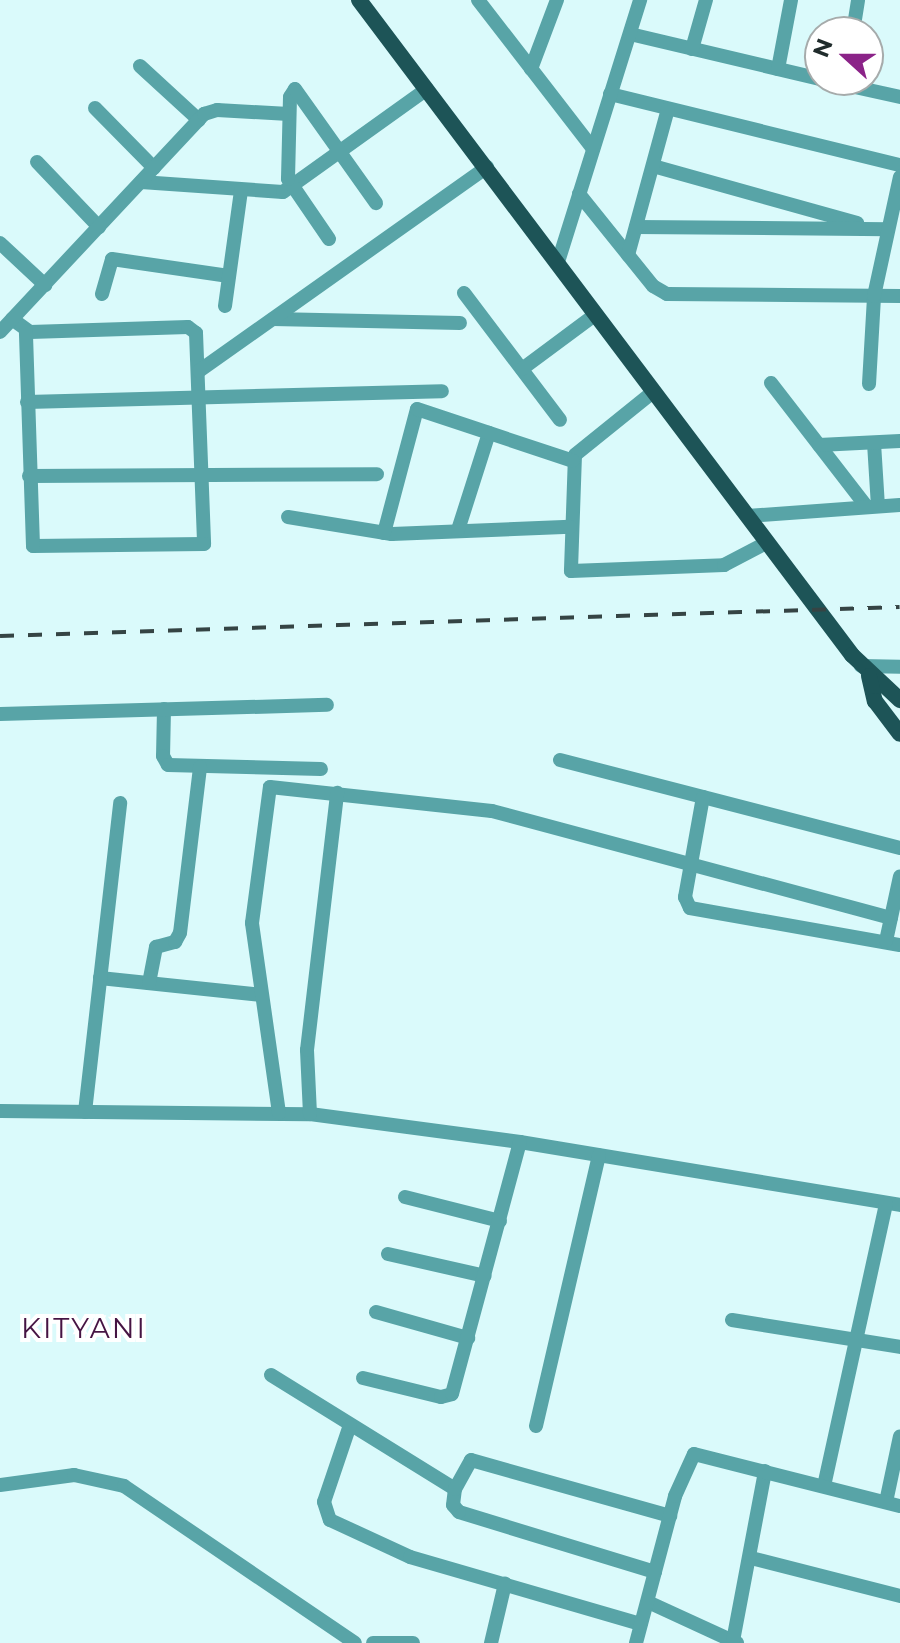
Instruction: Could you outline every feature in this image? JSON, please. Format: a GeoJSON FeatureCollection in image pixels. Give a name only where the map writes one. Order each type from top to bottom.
{"type":"FeatureCollection","features":[{"type":"Feature","properties":{"kind":"main road"},"geometry":{"type":"LineString","coordinates":[[359,0],[829,626],[865,671],[900,700]]}},
{"type":"Feature","properties":{"kind":"main road"},"geometry":{"type":"LineString","coordinates":[[865,671],[875,701],[900,734]]}},
{"type":"Feature","properties":{"kind":"street"},"geometry":{"type":"LineString","coordinates":[[478,0],[593,149]]}},
{"type":"Feature","properties":{"kind":"street"},"geometry":{"type":"LineString","coordinates":[[531,69],[557,0]]}},
{"type":"Feature","properties":{"kind":"street"},"geometry":{"type":"LineString","coordinates":[[558,262],[640,0]]}},
{"type":"Feature","properties":{"kind":"street"},"geometry":{"type":"LineString","coordinates":[[692,49],[706,0]]}},
{"type":"Feature","properties":{"kind":"street"},"geometry":{"type":"LineString","coordinates":[[778,69],[791,0]]}},
{"type":"Feature","properties":{"kind":"street"},"geometry":{"type":"LineString","coordinates":[[630,34],[804,76]]}},
{"type":"Feature","properties":{"kind":"street"},"geometry":{"type":"LineString","coordinates":[[140,66],[199,120]]}},
{"type":"Feature","properties":{"kind":"street"},"geometry":{"type":"LineString","coordinates":[[329,239],[292,188],[286,169],[292,92],[299,89],[376,203]]}},
{"type":"Feature","properties":{"kind":"street"},"geometry":{"type":"LineString","coordinates":[[141,182],[276,193],[292,188],[427,89]]}},
{"type":"Feature","properties":{"kind":"street"},"geometry":{"type":"LineString","coordinates":[[610,94],[900,165]]}},
{"type":"Feature","properties":{"kind":"street"},"geometry":{"type":"LineString","coordinates":[[95,108],[154,168]]}},
{"type":"Feature","properties":{"kind":"street"},"geometry":{"type":"LineString","coordinates":[[628,255],[668,109]]}},
{"type":"Feature","properties":{"kind":"street"},"geometry":{"type":"LineString","coordinates":[[0,332],[199,120],[217,110],[289,114]]}},
{"type":"Feature","properties":{"kind":"street"},"geometry":{"type":"LineString","coordinates":[[37,162],[99,227]]}},
{"type":"Feature","properties":{"kind":"street"},"geometry":{"type":"LineString","coordinates":[[653,166],[882,229]]}},
{"type":"Feature","properties":{"kind":"street"},"geometry":{"type":"LineString","coordinates":[[199,371],[487,167]]}},
{"type":"Feature","properties":{"kind":"street"},"geometry":{"type":"LineString","coordinates":[[869,384],[882,229],[900,177]]}},
{"type":"Feature","properties":{"kind":"street"},"geometry":{"type":"LineString","coordinates":[[225,306],[241,190]]}},
{"type":"Feature","properties":{"kind":"street"},"geometry":{"type":"LineString","coordinates":[[579,194],[653,286],[673,295],[900,296]]}},
{"type":"Feature","properties":{"kind":"street"},"geometry":{"type":"LineString","coordinates":[[636,227],[882,229]]}},
{"type":"Feature","properties":{"kind":"street"},"geometry":{"type":"LineString","coordinates":[[0,243],[45,285]]}},
{"type":"Feature","properties":{"kind":"street"},"geometry":{"type":"LineString","coordinates":[[102,294],[112,259],[229,276]]}},
{"type":"Feature","properties":{"kind":"street"},"geometry":{"type":"LineString","coordinates":[[464,293],[560,420]]}},
{"type":"Feature","properties":{"kind":"street"},"geometry":{"type":"LineString","coordinates":[[522,369],[596,314]]}},
{"type":"Feature","properties":{"kind":"street"},"geometry":{"type":"LineString","coordinates":[[12,319],[26,331],[188,327],[197,337],[204,544],[43,550],[30,542],[26,331]]}},
{"type":"Feature","properties":{"kind":"street"},"geometry":{"type":"LineString","coordinates":[[273,319],[460,323]]}},
{"type":"Feature","properties":{"kind":"street"},"geometry":{"type":"LineString","coordinates":[[771,383],[872,506]]}},
{"type":"Feature","properties":{"kind":"street"},"geometry":{"type":"LineString","coordinates":[[27,402],[442,391]]}},
{"type":"Feature","properties":{"kind":"street"},"geometry":{"type":"LineString","coordinates":[[653,392],[578,449],[573,461],[569,566],[580,574],[724,565],[766,543]]}},
{"type":"Feature","properties":{"kind":"street"},"geometry":{"type":"LineString","coordinates":[[384,533],[413,412],[422,409],[573,461]]}},
{"type":"Feature","properties":{"kind":"street"},"geometry":{"type":"LineString","coordinates":[[458,530],[489,433]]}},
{"type":"Feature","properties":{"kind":"street"},"geometry":{"type":"LineString","coordinates":[[819,445],[900,441],[900,459]]}},
{"type":"Feature","properties":{"kind":"street"},"geometry":{"type":"LineString","coordinates":[[872,506],[874,443]]}},
{"type":"Feature","properties":{"kind":"street"},"geometry":{"type":"LineString","coordinates":[[29,476],[204,478],[377,474]]}},
{"type":"Feature","properties":{"kind":"street"},"geometry":{"type":"LineString","coordinates":[[747,516],[900,505]]}},
{"type":"Feature","properties":{"kind":"street"},"geometry":{"type":"LineString","coordinates":[[288,517],[384,533],[570,527]]}},
{"type":"Feature","properties":{"kind":"street"},"geometry":{"type":"LineString","coordinates":[[865,671],[900,667]]}},
{"type":"Feature","properties":{"kind":"street"},"geometry":{"type":"LineString","coordinates":[[0,714],[327,705]]}},
{"type":"Feature","properties":{"kind":"street"},"geometry":{"type":"LineString","coordinates":[[164,709],[165,761],[200,767],[321,769]]}},
{"type":"Feature","properties":{"kind":"street"},"geometry":{"type":"LineString","coordinates":[[560,760],[900,848]]}},
{"type":"Feature","properties":{"kind":"street"},"geometry":{"type":"LineString","coordinates":[[149,983],[156,947],[175,942],[180,933],[200,767]]}},
{"type":"Feature","properties":{"kind":"street"},"geometry":{"type":"LineString","coordinates":[[279,1113],[252,923],[266,792],[274,786],[492,811],[891,918]]}},
{"type":"Feature","properties":{"kind":"street"},"geometry":{"type":"LineString","coordinates":[[310,1114],[307,1050],[337,793]]}},
{"type":"Feature","properties":{"kind":"street"},"geometry":{"type":"LineString","coordinates":[[703,797],[685,897],[697,911],[893,943],[891,918],[900,876]]}},
{"type":"Feature","properties":{"kind":"street"},"geometry":{"type":"LineString","coordinates":[[85,1112],[120,803]]}},
{"type":"Feature","properties":{"kind":"street"},"geometry":{"type":"LineString","coordinates":[[100,978],[261,995]]}},
{"type":"Feature","properties":{"kind":"street"},"geometry":{"type":"LineString","coordinates":[[0,1111],[310,1114],[520,1142],[893,1204],[855,1339],[824,1486]]}},
{"type":"Feature","properties":{"kind":"street"},"geometry":{"type":"LineString","coordinates":[[363,1378],[448,1397],[468,1338],[520,1142]]}},
{"type":"Feature","properties":{"kind":"street"},"geometry":{"type":"LineString","coordinates":[[536,1426],[599,1155]]}},
{"type":"Feature","properties":{"kind":"street"},"geometry":{"type":"LineString","coordinates":[[405,1197],[500,1221]]}},
{"type":"Feature","properties":{"kind":"street"},"geometry":{"type":"LineString","coordinates":[[388,1254],[485,1276]]}},
{"type":"Feature","properties":{"kind":"street"},"geometry":{"type":"LineString","coordinates":[[376,1312],[468,1338]]}},
{"type":"Feature","properties":{"kind":"street"},"geometry":{"type":"LineString","coordinates":[[732,1320],[900,1347]]}},
{"type":"Feature","properties":{"kind":"street"},"geometry":{"type":"LineString","coordinates":[[271,1375],[455,1489]]}},
{"type":"Feature","properties":{"kind":"street"},"geometry":{"type":"LineString","coordinates":[[350,1425],[324,1502],[325,1514],[410,1557],[640,1624]]}},
{"type":"Feature","properties":{"kind":"street"},"geometry":{"type":"LineString","coordinates":[[636,1643],[670,1516],[694,1454],[893,1504],[899,1445]]}},
{"type":"Feature","properties":{"kind":"street"},"geometry":{"type":"LineString","coordinates":[[655,1572],[459,1512],[453,1505],[455,1489],[471,1460],[670,1516]]}},
{"type":"Feature","properties":{"kind":"street"},"geometry":{"type":"LineString","coordinates":[[648,1602],[735,1642],[765,1471]]}},
{"type":"Feature","properties":{"kind":"street"},"geometry":{"type":"LineString","coordinates":[[0,1485],[74,1475],[124,1486],[355,1643]]}},
{"type":"Feature","properties":{"kind":"street"},"geometry":{"type":"LineString","coordinates":[[751,1558],[900,1596]]}},
{"type":"Feature","properties":{"kind":"street"},"geometry":{"type":"LineString","coordinates":[[491,1643],[505,1584]]}},
{"type":"Feature","properties":{"kind":"street"},"geometry":{"type":"LineString","coordinates":[[373,1643],[413,1643]]}},
{"type":"Feature","properties":{"kind":"railway"},"geometry":{"type":"LineString","coordinates":[[0,636],[900,607]]}},
{"type":"Feature","properties":{"kind":"district","name":"KITYANI"},"geometry":{"type":"Point","coordinates":[84,1328]}}]}
